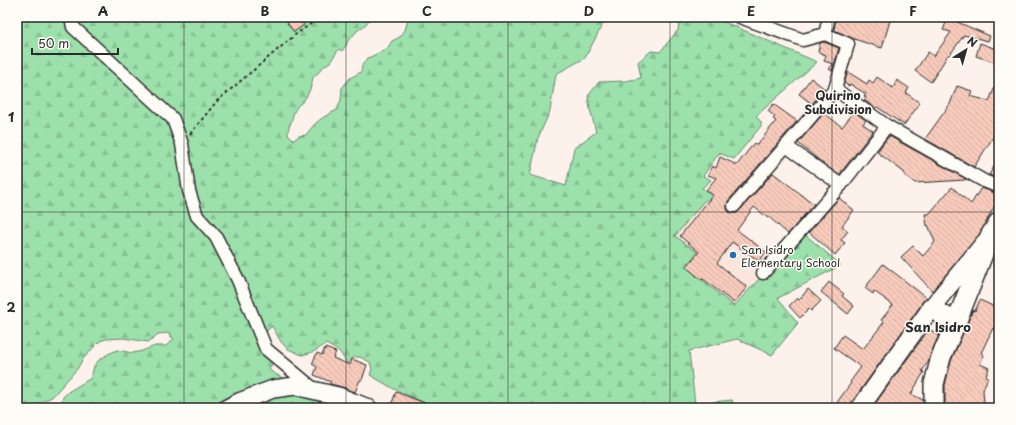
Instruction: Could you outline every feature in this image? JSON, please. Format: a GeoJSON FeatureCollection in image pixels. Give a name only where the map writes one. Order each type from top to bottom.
{"type":"FeatureCollection","features":[{"type":"Feature","properties":{"kind":"main road"},"geometry":{"type":"LineString","coordinates":[[934,408],[934,384],[941,357],[994,229]]}},
{"type":"Feature","properties":{"kind":"main road"},"geometry":{"type":"LineString","coordinates":[[931,308],[956,323]]}},
{"type":"Feature","properties":{"kind":"street"},"geometry":{"type":"LineString","coordinates":[[71,17],[73,27],[173,119],[182,144],[189,191],[197,216],[216,237],[238,280],[266,349],[316,391]]}},
{"type":"Feature","properties":{"kind":"street"},"geometry":{"type":"LineString","coordinates":[[734,206],[836,89],[848,44],[825,34],[803,40],[740,17]]}},
{"type":"Feature","properties":{"kind":"street"},"geometry":{"type":"LineString","coordinates":[[825,34],[829,17]]}},
{"type":"Feature","properties":{"kind":"street"},"geometry":{"type":"LineString","coordinates":[[836,89],[887,126],[984,181],[999,187]]}},
{"type":"Feature","properties":{"kind":"street"},"geometry":{"type":"LineString","coordinates":[[763,273],[840,185],[887,126]]}},
{"type":"Feature","properties":{"kind":"street"},"geometry":{"type":"LineString","coordinates":[[786,146],[840,185]]}},
{"type":"Feature","properties":{"kind":"street"},"geometry":{"type":"LineString","coordinates":[[860,408],[931,308],[994,229]]}},
{"type":"Feature","properties":{"kind":"street"},"geometry":{"type":"LineString","coordinates":[[227,408],[273,389],[296,386],[338,396],[368,408]]}},
{"type":"Feature","properties":{"kind":"path"},"geometry":{"type":"LineString","coordinates":[[182,144],[217,100],[295,35],[320,17]]}},
{"type":"Feature","properties":{"kind":"shaded area","name":"San Isidro Elementary School"},"geometry":{"type":"Polygon","coordinates":[[[703,202],[775,257],[734,306],[685,267],[675,236],[703,202]]]}},
{"type":"Feature","properties":{"kind":"green space"},"geometry":{"type":"Polygon","coordinates":[[[17,17],[372,17],[347,42],[342,51],[339,49],[330,62],[313,77],[309,92],[306,98],[295,110],[289,127],[288,134],[294,140],[299,136],[306,135],[319,120],[337,110],[341,100],[342,88],[350,78],[361,72],[362,65],[368,58],[387,49],[392,41],[400,37],[405,30],[409,17],[620,17],[605,20],[585,58],[556,74],[550,111],[538,138],[530,175],[566,186],[574,148],[596,132],[588,96],[599,82],[625,81],[641,78],[638,62],[651,51],[660,52],[678,30],[680,17],[713,17],[817,62],[756,116],[761,122],[761,126],[734,159],[719,153],[703,176],[711,180],[702,188],[713,197],[703,202],[675,236],[697,252],[686,267],[734,306],[802,232],[841,265],[778,298],[798,323],[772,355],[737,339],[689,351],[695,404],[732,400],[735,408],[450,408],[439,403],[434,407],[394,389],[370,375],[372,369],[370,362],[360,357],[354,357],[347,363],[339,351],[326,344],[313,352],[302,355],[288,349],[281,342],[272,326],[257,340],[273,362],[269,370],[291,383],[220,408],[60,408],[63,397],[68,392],[91,378],[94,366],[98,361],[117,350],[133,353],[155,346],[166,346],[174,339],[167,333],[158,334],[148,342],[123,338],[106,339],[100,341],[52,397],[29,408],[17,408],[17,187],[21,183],[17,180],[17,17]]]}},
{"type":"Feature","properties":{"kind":"green space"},"geometry":{"type":"Polygon","coordinates":[[[290,393],[353,408],[249,408],[290,393]]]}},
{"type":"Feature","properties":{"kind":"building"},"geometry":{"type":"Polygon","coordinates":[[[298,17],[304,25],[294,32],[287,23],[298,17]]]}},
{"type":"Feature","properties":{"kind":"building"},"geometry":{"type":"Polygon","coordinates":[[[836,17],[891,17],[882,48],[854,39],[834,30],[836,17]]]}},
{"type":"Feature","properties":{"kind":"building"},"geometry":{"type":"Polygon","coordinates":[[[948,18],[990,36],[988,41],[964,35],[949,56],[948,55],[931,82],[915,71],[928,52],[934,56],[951,32],[943,30],[948,18]]]}},
{"type":"Feature","properties":{"kind":"building"},"geometry":{"type":"Polygon","coordinates":[[[824,42],[839,48],[832,71],[829,69],[833,64],[824,61],[826,55],[818,52],[820,43],[824,42]]]}},
{"type":"Feature","properties":{"kind":"building"},"geometry":{"type":"Polygon","coordinates":[[[980,43],[999,50],[999,64],[976,56],[980,43]]]}},
{"type":"Feature","properties":{"kind":"building"},"geometry":{"type":"Polygon","coordinates":[[[848,72],[867,84],[869,80],[873,83],[877,77],[893,88],[897,80],[909,88],[906,93],[920,103],[904,125],[864,100],[866,97],[864,96],[866,94],[850,84],[849,86],[844,83],[848,72]]]}},
{"type":"Feature","properties":{"kind":"building"},"geometry":{"type":"Polygon","coordinates":[[[999,77],[999,128],[974,167],[925,139],[950,104],[957,86],[972,91],[970,96],[989,101],[999,77]]]}},
{"type":"Feature","properties":{"kind":"building"},"geometry":{"type":"Polygon","coordinates":[[[811,78],[825,89],[812,104],[799,94],[811,78]]]}},
{"type":"Feature","properties":{"kind":"building"},"geometry":{"type":"Polygon","coordinates":[[[773,104],[797,121],[728,201],[727,209],[729,212],[737,213],[773,173],[814,204],[788,234],[769,217],[768,218],[754,207],[737,230],[766,252],[759,261],[732,242],[717,263],[747,287],[734,303],[686,267],[699,252],[680,236],[713,195],[706,190],[716,178],[708,175],[712,166],[716,168],[720,157],[737,165],[754,143],[757,145],[776,121],[773,119],[775,117],[768,111],[773,104]]]}},
{"type":"Feature","properties":{"kind":"building"},"geometry":{"type":"Polygon","coordinates":[[[854,112],[866,120],[863,124],[873,131],[839,175],[798,143],[824,113],[842,127],[854,112]]]}},
{"type":"Feature","properties":{"kind":"building"},"geometry":{"type":"Polygon","coordinates":[[[889,136],[966,179],[915,183],[904,175],[905,173],[877,152],[889,136]]]}},
{"type":"Feature","properties":{"kind":"building"},"geometry":{"type":"Polygon","coordinates":[[[999,158],[999,179],[989,175],[999,158]]]}},
{"type":"Feature","properties":{"kind":"building"},"geometry":{"type":"Polygon","coordinates":[[[952,187],[971,204],[981,188],[999,194],[999,199],[979,235],[932,291],[901,257],[913,246],[923,256],[935,242],[928,225],[927,226],[925,214],[929,214],[952,187]]]}},
{"type":"Feature","properties":{"kind":"building"},"geometry":{"type":"Polygon","coordinates":[[[839,198],[854,210],[842,226],[848,231],[841,240],[845,243],[835,255],[809,232],[839,198]]]}},
{"type":"Feature","properties":{"kind":"building"},"geometry":{"type":"Polygon","coordinates":[[[883,264],[927,298],[922,302],[852,402],[850,408],[833,408],[861,367],[834,348],[843,335],[863,349],[884,322],[881,320],[893,305],[874,291],[873,294],[865,288],[883,264]]]}},
{"type":"Feature","properties":{"kind":"building"},"geometry":{"type":"Polygon","coordinates":[[[829,282],[844,294],[842,296],[854,306],[848,314],[821,292],[829,282]]]}},
{"type":"Feature","properties":{"kind":"building"},"geometry":{"type":"Polygon","coordinates":[[[808,289],[821,301],[811,311],[809,309],[800,318],[789,306],[797,298],[799,300],[808,289]]]}},
{"type":"Feature","properties":{"kind":"building"},"geometry":{"type":"Polygon","coordinates":[[[980,300],[999,309],[999,332],[993,328],[981,353],[984,355],[980,364],[989,368],[986,376],[988,377],[983,390],[984,403],[980,403],[982,408],[945,408],[945,385],[951,361],[973,310],[975,311],[980,300]]]}},
{"type":"Feature","properties":{"kind":"building"},"geometry":{"type":"Polygon","coordinates":[[[929,329],[939,335],[928,362],[922,371],[924,372],[911,394],[923,400],[923,408],[872,408],[929,329]]]}},
{"type":"Feature","properties":{"kind":"building"},"geometry":{"type":"Polygon","coordinates":[[[325,348],[336,352],[333,358],[350,365],[352,359],[367,365],[362,380],[360,380],[355,392],[330,384],[331,382],[314,375],[317,367],[312,364],[317,353],[322,355],[325,348]]]}},
{"type":"Feature","properties":{"kind":"building"},"geometry":{"type":"Polygon","coordinates":[[[396,392],[435,407],[435,408],[390,408],[396,392]]]}},
{"type":"Feature","properties":{"kind":"place","name":"San Isidro Elementary School"},"geometry":{"type":"Point","coordinates":[733,255]}},
{"type":"Feature","properties":{"kind":"district","name":"Quirino Subdivision"},"geometry":{"type":"Point","coordinates":[838,102]}},
{"type":"Feature","properties":{"kind":"district","name":"San Isidro"},"geometry":{"type":"Point","coordinates":[938,326]}}]}
